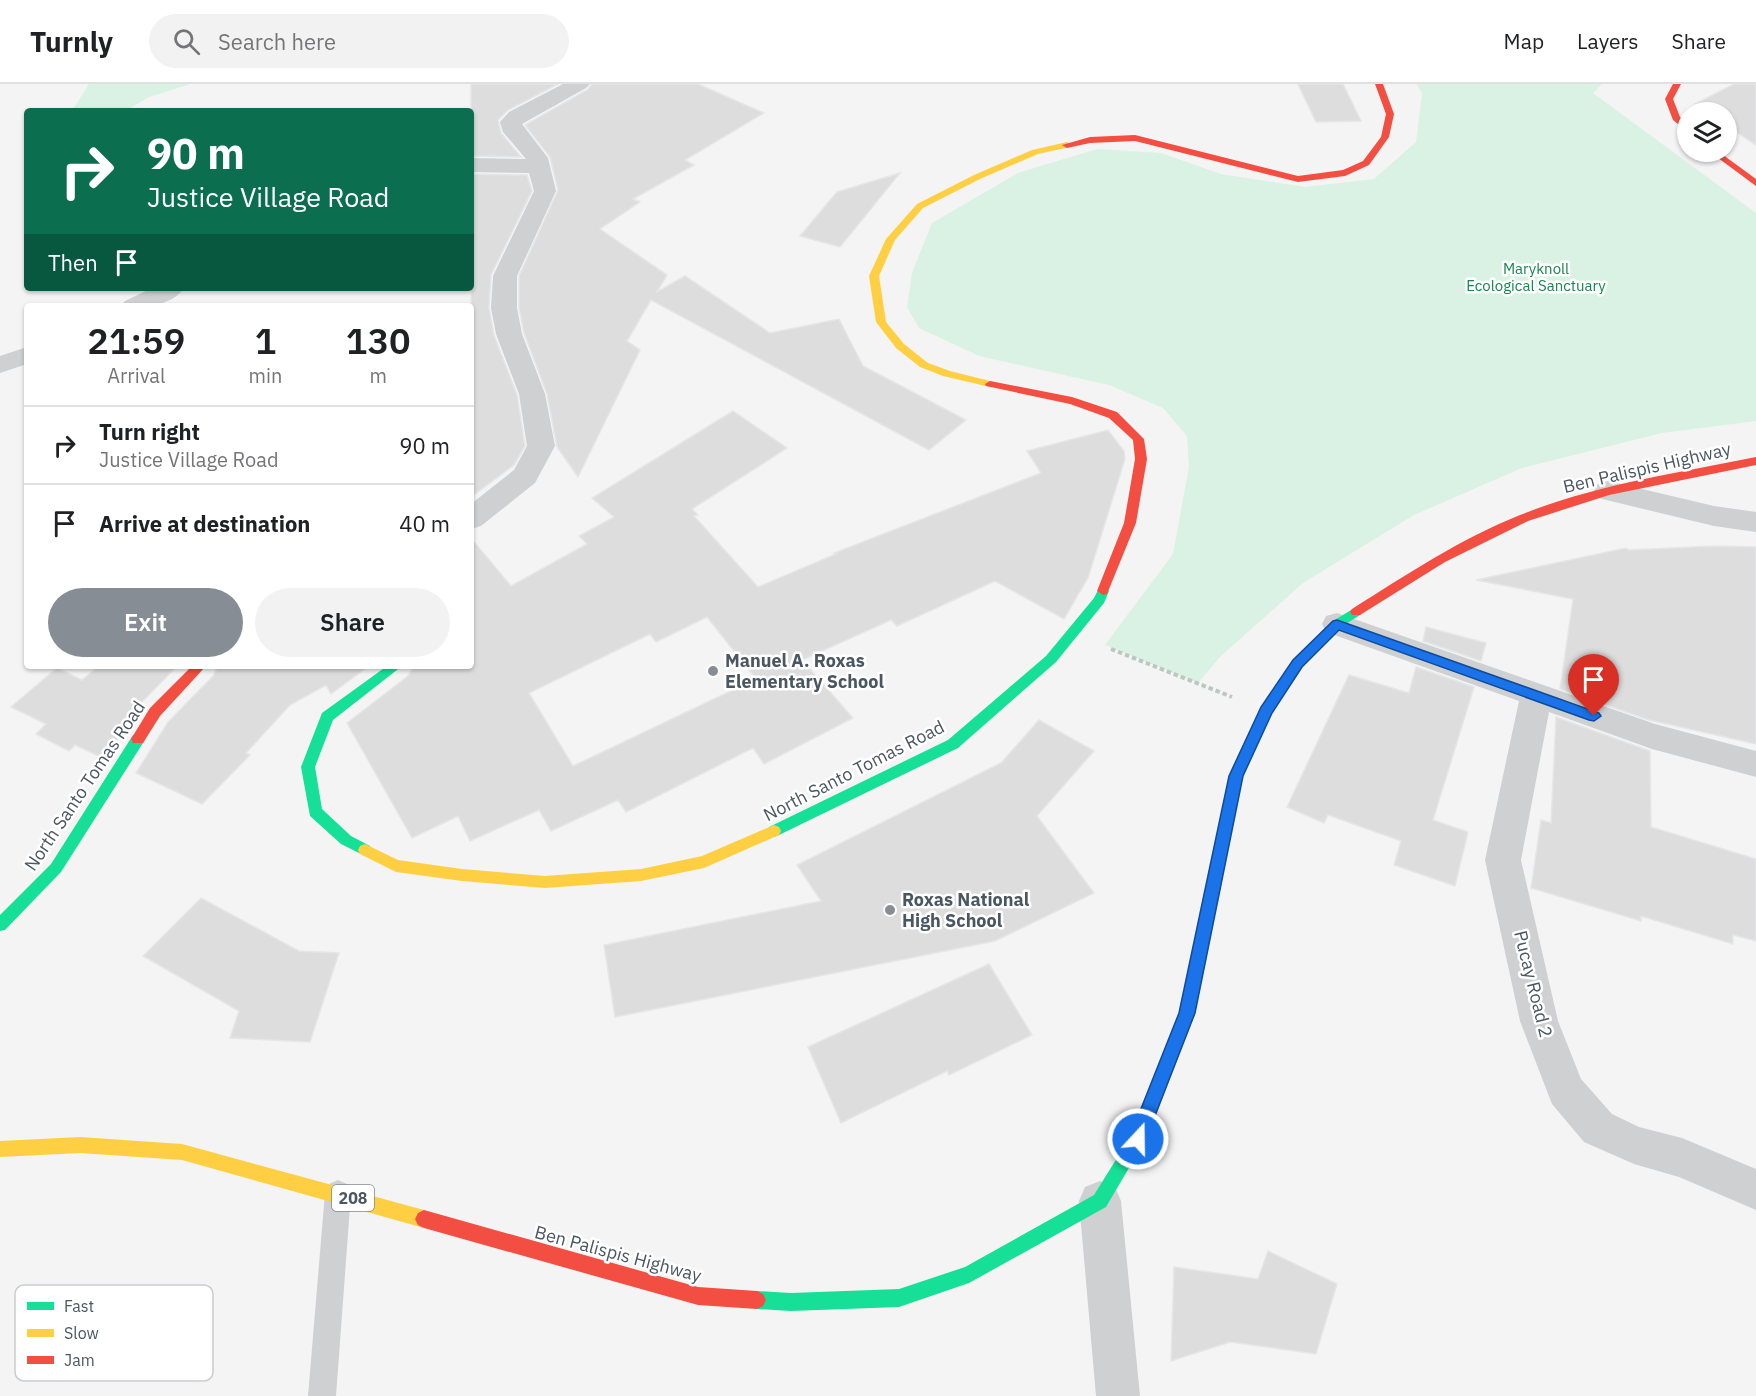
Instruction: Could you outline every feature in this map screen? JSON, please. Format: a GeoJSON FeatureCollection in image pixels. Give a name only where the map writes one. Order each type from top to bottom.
{"type":"FeatureCollection","features":[{"type":"Feature","properties":{"kind":"street"},"geometry":{"type":"LineString","coordinates":[[474,517],[525,476],[541,446],[532,394],[509,334],[504,308],[505,276],[545,191],[537,166],[537,158],[511,127],[511,122],[579,84]]}},
{"type":"Feature","properties":{"kind":"street","name":"North Santo Tomas Road"},"geometry":{"type":"LineString","coordinates":[[392,669],[327,717],[308,767],[315,812],[346,840],[396,866],[462,875],[545,882],[641,875],[704,862],[805,818],[952,744],[1051,659],[1100,600],[1130,523],[1141,459],[1138,439],[1113,416],[1072,401],[947,374],[924,365],[900,346],[881,322],[874,276],[891,239],[920,206],[977,177],[1035,152],[1090,140],[1135,138],[1298,179],[1345,173],[1366,163],[1385,137],[1390,114],[1379,84]]}},
{"type":"Feature","properties":{"kind":"street"},"geometry":{"type":"LineString","coordinates":[[1677,84],[1669,99],[1677,119]]}},
{"type":"Feature","properties":{"kind":"street"},"geometry":{"type":"LineString","coordinates":[[1728,162],[1756,183]]}},
{"type":"Feature","properties":{"kind":"street"},"geometry":{"type":"LineString","coordinates":[[474,165],[537,166]]}},
{"type":"Feature","properties":{"kind":"street"},"geometry":{"type":"LineString","coordinates":[[140,303],[166,291]]}},
{"type":"Feature","properties":{"kind":"street"},"geometry":{"type":"LineString","coordinates":[[0,365],[24,356]]}},
{"type":"Feature","properties":{"kind":"street","name":"Ben Palispis Highway"},"geometry":{"type":"LineString","coordinates":[[0,1149],[80,1145],[182,1152],[698,1296],[791,1302],[899,1298],[969,1274],[1100,1201],[1138,1139],[1187,1013],[1236,776],[1266,711],[1298,663],[1337,624],[1441,559],[1524,518],[1608,492],[1756,461]]}},
{"type":"Feature","properties":{"kind":"street"},"geometry":{"type":"LineString","coordinates":[[1608,492],[1714,516],[1756,522]]}},
{"type":"Feature","properties":{"kind":"street"},"geometry":{"type":"LineString","coordinates":[[1337,624],[1652,736],[1756,764]]}},
{"type":"Feature","properties":{"kind":"street","name":"North Santo Tomas Road"},"geometry":{"type":"LineString","coordinates":[[0,925],[56,868],[155,712],[197,669]]}},
{"type":"Feature","properties":{"kind":"street","name":"Pucay Road 2"},"geometry":{"type":"LineString","coordinates":[[1536,696],[1503,860],[1539,1021],[1566,1091],[1598,1128],[1634,1145],[1682,1158],[1756,1190]]}},
{"type":"Feature","properties":{"kind":"street"},"geometry":{"type":"LineString","coordinates":[[1100,1201],[1118,1396]]}},
{"type":"Feature","properties":{"kind":"lane"},"geometry":{"type":"LineString","coordinates":[[322,1396],[338,1194]]}},
{"type":"Feature","properties":{"kind":"path"},"geometry":{"type":"LineString","coordinates":[[1072,633],[1266,711]]}},
{"type":"Feature","properties":{"kind":"green space"},"geometry":{"type":"Polygon","coordinates":[[[89,84],[191,84],[149,97],[130,108],[74,108],[89,84]]]}},
{"type":"Feature","properties":{"kind":"green space","name":"Maryknoll Ecological Sanctuary"},"geometry":{"type":"Polygon","coordinates":[[[1417,84],[1602,84],[1593,93],[1677,155],[1677,162],[1687,162],[1756,213],[1756,421],[1662,433],[1522,468],[1414,515],[1303,583],[1221,656],[1198,683],[1105,645],[1173,554],[1189,467],[1187,436],[1163,408],[1109,385],[979,356],[919,328],[907,307],[912,273],[932,223],[1018,173],[1097,149],[1161,153],[1221,174],[1305,187],[1374,179],[1416,142],[1422,94],[1417,84]]]}},
{"type":"Feature","properties":{"kind":"building"},"geometry":{"type":"Polygon","coordinates":[[[471,84],[558,84],[508,110],[498,120],[501,133],[521,157],[474,156],[474,108],[471,108],[471,84]]]}},
{"type":"Feature","properties":{"kind":"building"},"geometry":{"type":"Polygon","coordinates":[[[592,84],[698,84],[764,113],[685,160],[694,165],[633,199],[640,202],[600,229],[667,275],[657,292],[685,276],[770,333],[839,319],[863,366],[966,420],[929,450],[651,300],[627,341],[640,350],[578,477],[557,447],[547,394],[524,333],[519,308],[519,276],[558,190],[550,157],[525,125],[587,90],[592,84]]]}},
{"type":"Feature","properties":{"kind":"building"},"geometry":{"type":"Polygon","coordinates":[[[1298,84],[1343,84],[1361,121],[1316,122],[1298,84]]]}},
{"type":"Feature","properties":{"kind":"building"},"geometry":{"type":"Polygon","coordinates":[[[1734,84],[1756,84],[1756,145],[1737,132],[1737,102],[1699,102],[1734,84]]]}},
{"type":"Feature","properties":{"kind":"building"},"geometry":{"type":"Polygon","coordinates":[[[900,173],[840,247],[800,236],[837,192],[900,173]]]}},
{"type":"Feature","properties":{"kind":"building"},"geometry":{"type":"Polygon","coordinates":[[[474,174],[527,175],[532,191],[491,275],[489,308],[494,335],[517,395],[525,446],[514,465],[474,495],[474,303],[471,303],[471,291],[474,291],[474,174]]]}},
{"type":"Feature","properties":{"kind":"building"},"geometry":{"type":"Polygon","coordinates":[[[733,411],[787,448],[692,509],[698,515],[694,516],[758,587],[836,554],[834,553],[1041,473],[1027,451],[1108,430],[1124,451],[1125,459],[1088,578],[1064,619],[995,581],[897,626],[891,620],[802,660],[853,718],[764,764],[753,748],[626,812],[618,800],[551,831],[539,810],[470,841],[458,816],[412,838],[347,723],[408,676],[412,669],[474,669],[474,542],[511,586],[587,544],[579,536],[614,517],[592,498],[733,411]],[[707,617],[656,642],[650,634],[529,693],[573,766],[756,679],[707,617]]]}},
{"type":"Feature","properties":{"kind":"building"},"geometry":{"type":"Polygon","coordinates":[[[1714,546],[1756,547],[1756,744],[1649,720],[1560,689],[1573,599],[1476,580],[1626,548],[1629,550],[1714,546]]]}},
{"type":"Feature","properties":{"kind":"building"},"geometry":{"type":"Polygon","coordinates":[[[1426,627],[1486,643],[1481,661],[1423,641],[1426,627]]]}},
{"type":"Feature","properties":{"kind":"building"},"geometry":{"type":"Polygon","coordinates":[[[1416,667],[1474,687],[1433,820],[1468,832],[1455,886],[1394,865],[1401,841],[1328,815],[1324,823],[1287,807],[1349,675],[1409,693],[1416,667]]]}},
{"type":"Feature","properties":{"kind":"building"},"geometry":{"type":"Polygon","coordinates":[[[56,669],[82,680],[95,669],[174,669],[142,702],[105,759],[75,745],[69,751],[36,734],[46,724],[11,707],[56,669]]]}},
{"type":"Feature","properties":{"kind":"building"},"geometry":{"type":"Polygon","coordinates":[[[216,669],[365,669],[331,694],[326,685],[290,705],[246,753],[250,755],[202,804],[136,773],[168,722],[213,676],[216,669]]]}},
{"type":"Feature","properties":{"kind":"building"},"geometry":{"type":"Polygon","coordinates":[[[1556,717],[1650,751],[1651,827],[1756,859],[1756,941],[1733,935],[1733,944],[1641,916],[1641,921],[1531,888],[1541,820],[1551,823],[1556,717]]]}},
{"type":"Feature","properties":{"kind":"building"},"geometry":{"type":"Polygon","coordinates":[[[1039,720],[1094,751],[1037,816],[1094,893],[995,941],[615,1017],[604,945],[821,901],[797,865],[1001,763],[1039,720]]]}},
{"type":"Feature","properties":{"kind":"building"},"geometry":{"type":"Polygon","coordinates":[[[201,898],[299,951],[339,953],[310,1042],[230,1038],[239,1011],[143,956],[201,898]]]}},
{"type":"Feature","properties":{"kind":"building"},"geometry":{"type":"Polygon","coordinates":[[[989,964],[1032,1035],[949,1075],[947,1071],[841,1123],[808,1047],[989,964]]]}},
{"type":"Feature","properties":{"kind":"building"},"geometry":{"type":"Polygon","coordinates":[[[1268,1251],[1337,1284],[1316,1354],[1230,1342],[1171,1361],[1174,1267],[1258,1279],[1268,1251]]]}},
{"type":"Feature","properties":{"kind":"traffic: fast"},"geometry":{"type":"LineString","coordinates":[[774,831],[953,744],[1051,659],[1100,600],[1103,591]]}},
{"type":"Feature","properties":{"kind":"traffic: fast"},"geometry":{"type":"LineString","coordinates":[[1202,939],[1236,776],[1266,711],[1298,663],[1337,624],[1356,612]]}},
{"type":"Feature","properties":{"kind":"traffic: fast"},"geometry":{"type":"LineString","coordinates":[[365,850],[346,840],[315,812],[308,767],[327,717],[392,669]]}},
{"type":"Feature","properties":{"kind":"traffic: fast"},"geometry":{"type":"LineString","coordinates":[[0,925],[56,868],[138,739]]}},
{"type":"Feature","properties":{"kind":"traffic: fast"},"geometry":{"type":"LineString","coordinates":[[757,1300],[791,1302],[899,1298],[969,1274],[1100,1201],[1128,1156]]}},
{"type":"Feature","properties":{"kind":"traffic: slow"},"geometry":{"type":"LineString","coordinates":[[990,384],[947,374],[924,365],[900,346],[881,322],[874,276],[891,239],[920,206],[977,177],[1035,152],[1067,145]]}},
{"type":"Feature","properties":{"kind":"traffic: slow"},"geometry":{"type":"LineString","coordinates":[[365,850],[396,866],[462,875],[545,882],[641,875],[704,862],[774,831]]}},
{"type":"Feature","properties":{"kind":"traffic: slow"},"geometry":{"type":"LineString","coordinates":[[0,1149],[80,1145],[182,1152],[424,1219]]}},
{"type":"Feature","properties":{"kind":"traffic: jam"},"geometry":{"type":"LineString","coordinates":[[1067,145],[1090,140],[1135,138],[1298,179],[1345,173],[1366,163],[1385,137],[1390,114],[1379,84]]}},
{"type":"Feature","properties":{"kind":"traffic: jam"},"geometry":{"type":"LineString","coordinates":[[1677,84],[1669,99],[1677,119]]}},
{"type":"Feature","properties":{"kind":"traffic: jam"},"geometry":{"type":"LineString","coordinates":[[1728,162],[1756,183]]}},
{"type":"Feature","properties":{"kind":"traffic: jam"},"geometry":{"type":"LineString","coordinates":[[990,384],[1072,401],[1113,415],[1138,439],[1141,459],[1130,523],[1103,591]]}},
{"type":"Feature","properties":{"kind":"traffic: jam"},"geometry":{"type":"LineString","coordinates":[[1356,612],[1441,559],[1524,518],[1608,491],[1756,461]]}},
{"type":"Feature","properties":{"kind":"traffic: jam"},"geometry":{"type":"LineString","coordinates":[[138,739],[155,712],[197,669]]}},
{"type":"Feature","properties":{"kind":"traffic: jam"},"geometry":{"type":"LineString","coordinates":[[1128,1156],[1138,1139],[1187,1013],[1202,939]]}},
{"type":"Feature","properties":{"kind":"traffic: jam"},"geometry":{"type":"LineString","coordinates":[[424,1219],[698,1296],[757,1300]]}},
{"type":"Feature","properties":{"kind":"place","name":"Manuel A. Roxas Elementary School"},"geometry":{"type":"Point","coordinates":[713,671]}},
{"type":"Feature","properties":{"kind":"place","name":"Roxas National High School"},"geometry":{"type":"Point","coordinates":[890,910]}},
{"type":"Feature","properties":{"kind":"route"},"geometry":{"type":"LineString","coordinates":[[1138,1139],[1187,1013],[1236,776],[1266,711],[1298,663],[1337,624],[1594,716]]}}]}
